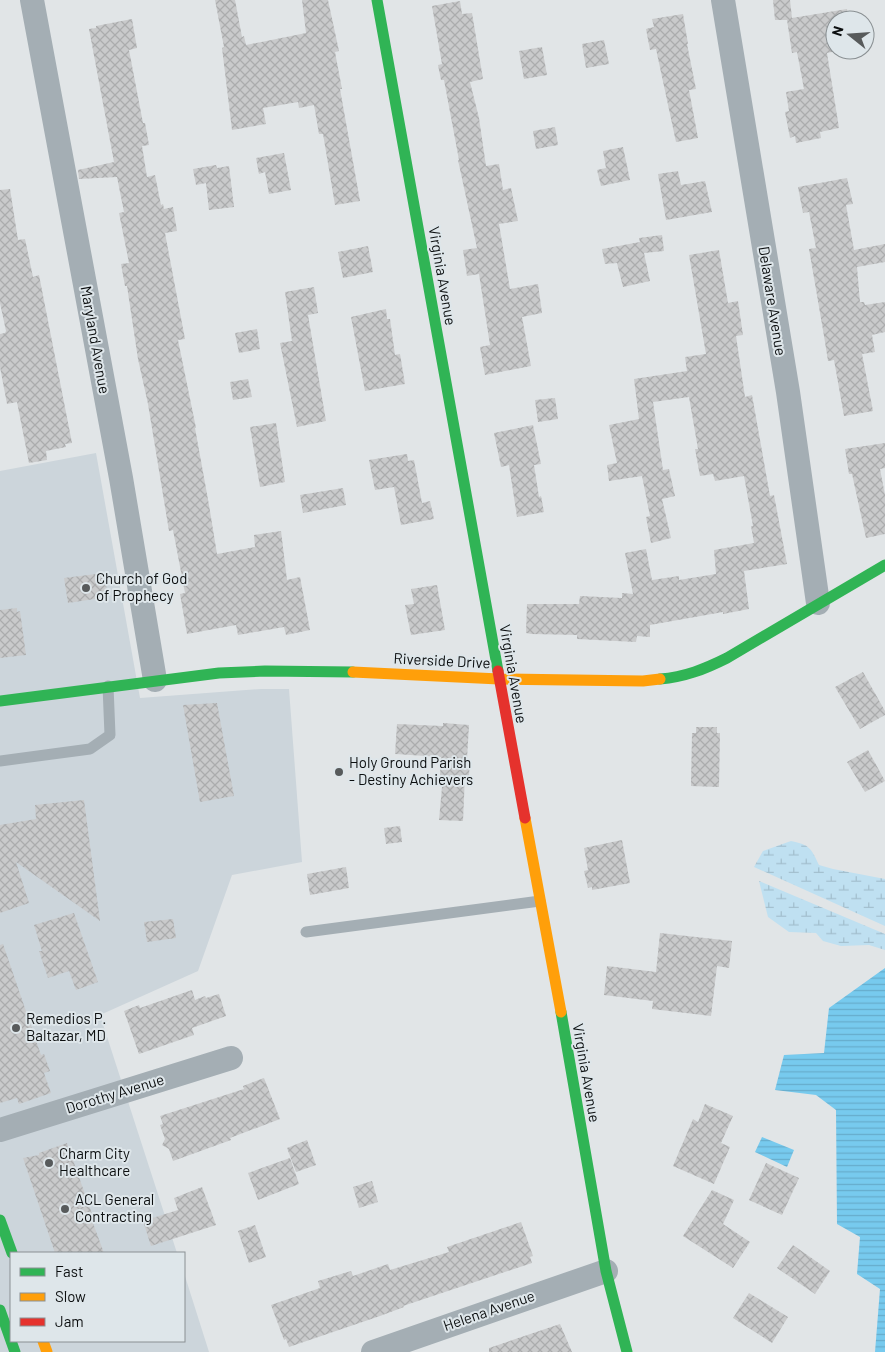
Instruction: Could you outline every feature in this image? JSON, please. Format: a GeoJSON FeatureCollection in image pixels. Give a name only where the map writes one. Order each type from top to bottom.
{"type":"FeatureCollection","features":[{"type":"Feature","properties":{"kind":"street","name":"Maryland Avenue"},"geometry":{"type":"LineString","coordinates":[[32,0],[119,468],[155,680]]}},
{"type":"Feature","properties":{"kind":"street","name":"Virginia Avenue"},"geometry":{"type":"LineString","coordinates":[[377,0],[606,1270],[627,1352]]}},
{"type":"Feature","properties":{"kind":"street","name":"Delaware Avenue"},"geometry":{"type":"LineString","coordinates":[[723,0],[788,392],[818,603]]}},
{"type":"Feature","properties":{"kind":"street","name":"Riverside Drive"},"geometry":{"type":"LineString","coordinates":[[0,701],[219,673],[284,671],[391,673],[499,679],[643,681],[676,678],[701,671],[727,658],[881,567]]}},
{"type":"Feature","properties":{"kind":"street","name":"Dorothy Avenue"},"geometry":{"type":"LineString","coordinates":[[0,1130],[231,1058]]}},
{"type":"Feature","properties":{"kind":"street"},"geometry":{"type":"LineString","coordinates":[[0,1220],[10,1252]]}},
{"type":"Feature","properties":{"kind":"street","name":"Helena Avenue"},"geometry":{"type":"LineString","coordinates":[[373,1352],[606,1270]]}},
{"type":"Feature","properties":{"kind":"street"},"geometry":{"type":"LineString","coordinates":[[0,1310],[2,1321],[10,1340]]}},
{"type":"Feature","properties":{"kind":"lane"},"geometry":{"type":"LineString","coordinates":[[881,567],[885,582]]}},
{"type":"Feature","properties":{"kind":"lane"},"geometry":{"type":"LineString","coordinates":[[0,761],[90,749],[110,735],[108,686]]}},
{"type":"Feature","properties":{"kind":"lane"},"geometry":{"type":"LineString","coordinates":[[306,932],[540,901]]}},
{"type":"Feature","properties":{"kind":"shaded area"},"geometry":{"type":"Polygon","coordinates":[[[96,453],[140,698],[261,689],[289,689],[302,862],[232,875],[198,971],[100,1015],[177,1252],[10,1252],[10,1342],[185,1342],[185,1276],[209,1352],[0,1352],[0,471],[96,453]]]}},
{"type":"Feature","properties":{"kind":"green space"},"geometry":{"type":"Polygon","coordinates":[[[791,841],[809,848],[819,865],[885,879],[885,926],[754,867],[763,851],[791,841]]]}},
{"type":"Feature","properties":{"kind":"green space"},"geometry":{"type":"Polygon","coordinates":[[[759,881],[885,934],[885,950],[869,945],[841,946],[823,941],[816,933],[789,932],[768,917],[759,881]]]}},
{"type":"Feature","properties":{"kind":"water"},"geometry":{"type":"Polygon","coordinates":[[[885,968],[885,1352],[875,1352],[880,1289],[857,1274],[860,1237],[837,1224],[836,1110],[816,1095],[775,1090],[784,1055],[824,1053],[829,1008],[885,968]]]}},
{"type":"Feature","properties":{"kind":"water"},"geometry":{"type":"Polygon","coordinates":[[[762,1137],[794,1150],[787,1167],[755,1152],[762,1137]]]}},
{"type":"Feature","properties":{"kind":"building"},"geometry":{"type":"Polygon","coordinates":[[[215,0],[235,0],[242,37],[244,36],[246,45],[306,33],[302,0],[328,0],[339,51],[335,52],[342,89],[340,89],[360,201],[335,205],[323,134],[319,134],[314,105],[299,108],[298,102],[263,108],[266,124],[232,130],[222,48],[224,47],[215,0]]]}},
{"type":"Feature","properties":{"kind":"building"},"geometry":{"type":"Polygon","coordinates":[[[773,0],[790,0],[792,18],[825,13],[825,60],[828,60],[839,128],[820,132],[821,138],[796,143],[795,136],[790,138],[785,112],[789,111],[786,92],[804,89],[797,52],[792,53],[787,20],[775,20],[773,0]]]}},
{"type":"Feature","properties":{"kind":"building"},"geometry":{"type":"Polygon","coordinates":[[[460,1],[462,14],[472,13],[483,79],[470,82],[479,118],[486,166],[499,164],[503,190],[511,188],[518,221],[499,224],[510,289],[538,284],[542,313],[522,317],[531,366],[485,375],[480,347],[490,345],[479,274],[467,276],[463,250],[477,248],[458,160],[444,80],[441,80],[438,65],[442,64],[432,6],[460,1]]]}},
{"type":"Feature","properties":{"kind":"building"},"geometry":{"type":"Polygon","coordinates":[[[683,14],[696,89],[689,90],[698,138],[676,142],[656,49],[650,50],[646,29],[654,27],[652,19],[683,14]]]}},
{"type":"Feature","properties":{"kind":"building"},"geometry":{"type":"Polygon","coordinates":[[[132,19],[137,48],[129,50],[149,145],[142,146],[147,177],[155,175],[161,205],[163,204],[164,209],[173,207],[177,231],[165,233],[185,339],[178,340],[196,428],[217,554],[255,547],[254,535],[281,531],[287,580],[300,577],[310,630],[286,635],[284,627],[238,635],[236,625],[187,634],[180,594],[185,593],[173,530],[169,531],[127,286],[125,286],[121,264],[129,263],[119,213],[124,212],[117,177],[79,179],[78,170],[114,162],[89,29],[132,19]]]}},
{"type":"Feature","properties":{"kind":"building"},"geometry":{"type":"Polygon","coordinates":[[[604,40],[609,64],[586,68],[582,44],[604,40]]]}},
{"type":"Feature","properties":{"kind":"building"},"geometry":{"type":"Polygon","coordinates":[[[542,47],[547,75],[524,79],[519,51],[542,47]]]}},
{"type":"Feature","properties":{"kind":"building"},"geometry":{"type":"Polygon","coordinates":[[[555,127],[558,145],[536,149],[533,131],[555,127]]]}},
{"type":"Feature","properties":{"kind":"building"},"geometry":{"type":"Polygon","coordinates":[[[623,147],[630,180],[601,186],[597,170],[606,168],[603,151],[623,147]]]}},
{"type":"Feature","properties":{"kind":"building"},"geometry":{"type":"Polygon","coordinates":[[[284,153],[291,190],[269,194],[265,172],[259,174],[256,158],[284,153]]]}},
{"type":"Feature","properties":{"kind":"building"},"geometry":{"type":"Polygon","coordinates":[[[216,165],[217,168],[229,166],[234,207],[209,210],[206,183],[196,185],[193,169],[216,165]]]}},
{"type":"Feature","properties":{"kind":"building"},"geometry":{"type":"Polygon","coordinates":[[[678,171],[681,185],[705,181],[712,212],[666,220],[658,174],[678,171]]]}},
{"type":"Feature","properties":{"kind":"building"},"geometry":{"type":"Polygon","coordinates":[[[847,178],[853,204],[846,205],[854,250],[885,244],[885,262],[857,267],[860,302],[864,302],[865,305],[885,302],[885,332],[872,335],[875,352],[862,354],[873,411],[844,416],[834,360],[828,361],[809,249],[816,248],[809,212],[803,213],[798,187],[847,178]]]}},
{"type":"Feature","properties":{"kind":"building"},"geometry":{"type":"Polygon","coordinates":[[[10,189],[18,240],[25,239],[33,277],[39,275],[72,443],[65,444],[66,447],[46,451],[47,460],[29,463],[17,402],[7,404],[0,367],[0,334],[6,331],[0,303],[0,190],[10,189]]]}},
{"type":"Feature","properties":{"kind":"building"},"geometry":{"type":"Polygon","coordinates":[[[662,235],[664,251],[644,253],[650,281],[623,287],[617,263],[605,264],[602,249],[640,242],[639,238],[662,235]]]}},
{"type":"Feature","properties":{"kind":"building"},"geometry":{"type":"Polygon","coordinates":[[[368,246],[373,272],[343,278],[338,252],[368,246]]]}},
{"type":"Feature","properties":{"kind":"building"},"geometry":{"type":"Polygon","coordinates":[[[719,250],[728,303],[738,301],[743,335],[736,336],[745,397],[752,395],[770,496],[774,495],[787,564],[744,571],[749,609],[650,625],[650,637],[637,636],[636,642],[577,639],[577,635],[526,633],[527,604],[579,604],[580,596],[622,598],[622,593],[633,594],[625,553],[646,549],[652,580],[679,576],[679,580],[716,574],[714,550],[754,543],[751,526],[753,526],[744,476],[715,481],[713,474],[700,476],[695,449],[698,449],[689,397],[653,402],[663,470],[669,469],[675,496],[662,499],[671,538],[651,543],[646,517],[650,516],[642,476],[609,481],[607,465],[617,463],[609,425],[639,419],[634,379],[687,371],[685,357],[706,354],[689,255],[719,250]]]}},
{"type":"Feature","properties":{"kind":"building"},"geometry":{"type":"Polygon","coordinates":[[[314,287],[318,313],[308,315],[326,421],[297,427],[280,343],[292,341],[285,292],[314,287]]]}},
{"type":"Feature","properties":{"kind":"building"},"geometry":{"type":"Polygon","coordinates":[[[386,309],[387,319],[390,319],[395,355],[400,354],[405,384],[365,391],[351,317],[386,309]]]}},
{"type":"Feature","properties":{"kind":"building"},"geometry":{"type":"Polygon","coordinates":[[[257,329],[260,349],[239,353],[235,333],[257,329]]]}},
{"type":"Feature","properties":{"kind":"building"},"geometry":{"type":"Polygon","coordinates":[[[248,379],[252,397],[233,400],[230,382],[248,379]]]}},
{"type":"Feature","properties":{"kind":"building"},"geometry":{"type":"Polygon","coordinates":[[[555,398],[558,419],[538,422],[535,400],[555,398]]]}},
{"type":"Feature","properties":{"kind":"building"},"geometry":{"type":"Polygon","coordinates":[[[276,423],[285,482],[260,487],[250,427],[276,423]]]}},
{"type":"Feature","properties":{"kind":"building"},"geometry":{"type":"Polygon","coordinates":[[[533,425],[541,464],[534,465],[539,497],[541,496],[544,512],[517,517],[509,465],[501,467],[494,433],[533,425]]]}},
{"type":"Feature","properties":{"kind":"building"},"geometry":{"type":"Polygon","coordinates":[[[885,443],[885,468],[880,469],[885,495],[885,534],[866,538],[852,474],[849,474],[845,449],[885,443]]]}},
{"type":"Feature","properties":{"kind":"building"},"geometry":{"type":"Polygon","coordinates":[[[407,454],[408,461],[414,460],[422,503],[430,501],[434,519],[401,525],[394,487],[375,490],[369,460],[407,454]]]}},
{"type":"Feature","properties":{"kind":"building"},"geometry":{"type":"Polygon","coordinates":[[[343,488],[346,505],[303,513],[300,495],[343,488]]]}},
{"type":"Feature","properties":{"kind":"building","name":"Church of God of Prophecy"},"geometry":{"type":"Polygon","coordinates":[[[104,573],[108,597],[68,603],[64,578],[104,573]]]}},
{"type":"Feature","properties":{"kind":"building"},"geometry":{"type":"Polygon","coordinates":[[[437,585],[445,630],[411,635],[405,605],[414,604],[411,589],[437,585]]]}},
{"type":"Feature","properties":{"kind":"building"},"geometry":{"type":"Polygon","coordinates":[[[17,608],[17,612],[20,611],[26,655],[0,658],[0,610],[17,608]]]}},
{"type":"Feature","properties":{"kind":"building"},"geometry":{"type":"Polygon","coordinates":[[[863,672],[885,711],[885,715],[860,729],[835,687],[863,672]]]}},
{"type":"Feature","properties":{"kind":"building"},"geometry":{"type":"Polygon","coordinates":[[[217,703],[234,796],[200,802],[183,705],[217,703]]]}},
{"type":"Feature","properties":{"kind":"building"},"geometry":{"type":"Polygon","coordinates":[[[443,723],[469,725],[467,759],[470,759],[469,776],[465,775],[463,821],[439,820],[443,776],[440,775],[441,757],[395,754],[397,724],[443,726],[443,723]]]}},
{"type":"Feature","properties":{"kind":"building"},"geometry":{"type":"Polygon","coordinates":[[[696,727],[717,727],[717,733],[720,733],[719,787],[691,786],[692,733],[696,733],[696,727]]]}},
{"type":"Feature","properties":{"kind":"building"},"geometry":{"type":"Polygon","coordinates":[[[868,750],[885,781],[865,792],[847,762],[868,750]]]}},
{"type":"Feature","properties":{"kind":"building"},"geometry":{"type":"Polygon","coordinates":[[[84,800],[100,921],[16,862],[29,903],[0,913],[0,825],[36,819],[35,805],[84,800]]]}},
{"type":"Feature","properties":{"kind":"building"},"geometry":{"type":"Polygon","coordinates":[[[400,826],[402,842],[386,844],[384,828],[400,826]]]}},
{"type":"Feature","properties":{"kind":"building"},"geometry":{"type":"Polygon","coordinates":[[[622,840],[630,883],[592,890],[592,887],[588,888],[584,871],[588,870],[584,848],[622,840]]]}},
{"type":"Feature","properties":{"kind":"building"},"geometry":{"type":"Polygon","coordinates":[[[346,867],[349,888],[310,895],[307,874],[346,867]]]}},
{"type":"Feature","properties":{"kind":"building"},"geometry":{"type":"Polygon","coordinates":[[[74,913],[98,982],[76,990],[69,971],[48,978],[39,951],[42,951],[34,925],[74,913]]]}},
{"type":"Feature","properties":{"kind":"building"},"geometry":{"type":"Polygon","coordinates":[[[173,919],[176,938],[147,942],[144,922],[173,919]]]}},
{"type":"Feature","properties":{"kind":"building"},"geometry":{"type":"Polygon","coordinates":[[[660,933],[732,941],[729,968],[717,966],[711,1016],[652,1009],[653,1001],[604,995],[607,966],[656,972],[660,933]]]}},
{"type":"Feature","properties":{"kind":"building"},"geometry":{"type":"Polygon","coordinates":[[[3,944],[41,1055],[44,1054],[50,1071],[44,1073],[51,1093],[19,1104],[17,1098],[0,1103],[0,945],[3,944]]]}},
{"type":"Feature","properties":{"kind":"building"},"geometry":{"type":"Polygon","coordinates":[[[192,990],[195,1000],[219,994],[226,1016],[192,1028],[194,1035],[139,1054],[124,1011],[139,1005],[140,1008],[192,990]]]}},
{"type":"Feature","properties":{"kind":"building"},"geometry":{"type":"Polygon","coordinates":[[[264,1078],[280,1119],[230,1138],[231,1140],[173,1161],[169,1149],[162,1145],[165,1139],[160,1125],[163,1124],[160,1116],[244,1089],[243,1086],[264,1078]]]}},
{"type":"Feature","properties":{"kind":"building"},"geometry":{"type":"Polygon","coordinates":[[[705,1104],[733,1116],[721,1143],[730,1147],[714,1184],[673,1166],[693,1119],[698,1122],[705,1104]]]}},
{"type":"Feature","properties":{"kind":"building"},"geometry":{"type":"Polygon","coordinates":[[[307,1140],[316,1165],[296,1172],[287,1148],[307,1140]]]}},
{"type":"Feature","properties":{"kind":"building"},"geometry":{"type":"Polygon","coordinates":[[[67,1143],[104,1252],[55,1252],[23,1158],[39,1155],[39,1153],[67,1143]]]}},
{"type":"Feature","properties":{"kind":"building"},"geometry":{"type":"Polygon","coordinates":[[[290,1158],[299,1184],[258,1200],[248,1173],[290,1158]]]}},
{"type":"Feature","properties":{"kind":"building"},"geometry":{"type":"Polygon","coordinates":[[[766,1163],[799,1178],[782,1215],[749,1200],[766,1163]]]}},
{"type":"Feature","properties":{"kind":"building"},"geometry":{"type":"Polygon","coordinates":[[[372,1181],[378,1202],[359,1208],[353,1187],[372,1181]]]}},
{"type":"Feature","properties":{"kind":"building"},"geometry":{"type":"Polygon","coordinates":[[[202,1187],[216,1225],[151,1246],[143,1221],[178,1210],[174,1198],[202,1187]]]}},
{"type":"Feature","properties":{"kind":"building"},"geometry":{"type":"Polygon","coordinates":[[[712,1190],[734,1200],[723,1224],[750,1242],[733,1268],[683,1236],[712,1190]]]}},
{"type":"Feature","properties":{"kind":"building"},"geometry":{"type":"Polygon","coordinates":[[[521,1222],[533,1256],[530,1257],[532,1263],[403,1306],[380,1316],[289,1347],[286,1339],[284,1340],[271,1305],[320,1288],[318,1281],[351,1271],[353,1276],[388,1264],[390,1270],[449,1252],[447,1247],[521,1222]]]}},
{"type":"Feature","properties":{"kind":"building"},"geometry":{"type":"Polygon","coordinates":[[[255,1225],[266,1257],[249,1263],[238,1231],[255,1225]]]}},
{"type":"Feature","properties":{"kind":"building"},"geometry":{"type":"Polygon","coordinates":[[[793,1245],[830,1271],[815,1294],[777,1268],[793,1245]]]}},
{"type":"Feature","properties":{"kind":"building"},"geometry":{"type":"Polygon","coordinates":[[[749,1293],[788,1317],[772,1343],[733,1318],[749,1293]]]}},
{"type":"Feature","properties":{"kind":"building"},"geometry":{"type":"Polygon","coordinates":[[[560,1324],[572,1352],[489,1352],[489,1348],[560,1324]]]}},
{"type":"Feature","properties":{"kind":"traffic: fast"},"geometry":{"type":"LineString","coordinates":[[377,0],[498,671]]}},
{"type":"Feature","properties":{"kind":"traffic: fast"},"geometry":{"type":"LineString","coordinates":[[660,679],[695,672],[727,658],[885,565]]}},
{"type":"Feature","properties":{"kind":"traffic: fast"},"geometry":{"type":"LineString","coordinates":[[0,701],[219,673],[265,671],[353,672]]}},
{"type":"Feature","properties":{"kind":"traffic: fast"},"geometry":{"type":"LineString","coordinates":[[561,1012],[606,1271],[627,1352]]}},
{"type":"Feature","properties":{"kind":"traffic: fast"},"geometry":{"type":"LineString","coordinates":[[0,1220],[12,1252]]}},
{"type":"Feature","properties":{"kind":"traffic: fast"},"geometry":{"type":"LineString","coordinates":[[0,1310],[10,1338]]}},
{"type":"Feature","properties":{"kind":"traffic: fast"},"geometry":{"type":"LineString","coordinates":[[11,1342],[15,1352]]}},
{"type":"Feature","properties":{"kind":"traffic: slow"},"geometry":{"type":"LineString","coordinates":[[353,672],[499,679],[643,681],[660,679]]}},
{"type":"Feature","properties":{"kind":"traffic: slow"},"geometry":{"type":"LineString","coordinates":[[525,818],[561,1012]]}},
{"type":"Feature","properties":{"kind":"traffic: slow"},"geometry":{"type":"LineString","coordinates":[[43,1342],[47,1352]]}},
{"type":"Feature","properties":{"kind":"traffic: jam"},"geometry":{"type":"LineString","coordinates":[[498,671],[525,818]]}},
{"type":"Feature","properties":{"kind":"place","name":"Church of God of Prophecy"},"geometry":{"type":"Point","coordinates":[86,588]}},
{"type":"Feature","properties":{"kind":"place","name":"Holy Ground Parish - Destiny Achievers"},"geometry":{"type":"Point","coordinates":[339,772]}},
{"type":"Feature","properties":{"kind":"place","name":"Remedios P. Baltazar, MD"},"geometry":{"type":"Point","coordinates":[16,1028]}},
{"type":"Feature","properties":{"kind":"place","name":"Charm City Healthcare"},"geometry":{"type":"Point","coordinates":[49,1163]}},
{"type":"Feature","properties":{"kind":"place","name":"ACL General Contracting"},"geometry":{"type":"Point","coordinates":[65,1209]}}]}
